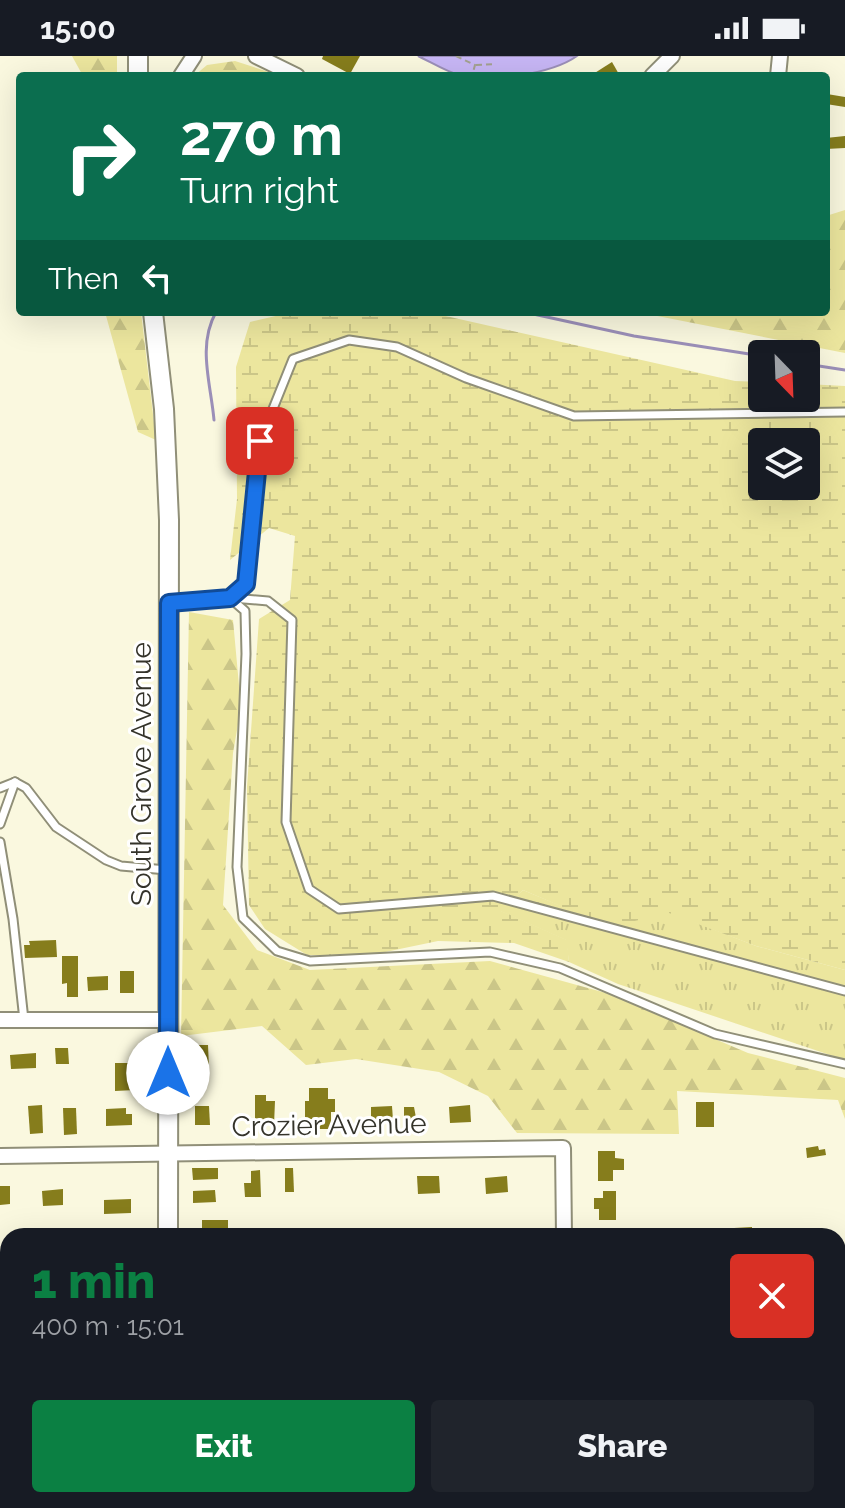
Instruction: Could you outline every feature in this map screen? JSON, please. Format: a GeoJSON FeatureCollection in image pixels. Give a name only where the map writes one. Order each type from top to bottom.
{"type":"FeatureCollection","features":[{"type":"Feature","properties":{"kind":"main road","name":"South Grove Avenue"},"geometry":{"type":"LineString","coordinates":[[153,316],[164,409],[169,520],[168,1228]]}},
{"type":"Feature","properties":{"kind":"street"},"geometry":{"type":"LineString","coordinates":[[256,56],[289,72]]}},
{"type":"Feature","properties":{"kind":"street"},"geometry":{"type":"LineString","coordinates":[[656,72],[672,56]]}},
{"type":"Feature","properties":{"kind":"street"},"geometry":{"type":"LineString","coordinates":[[0,1020],[168,1020]]}},
{"type":"Feature","properties":{"kind":"street","name":"Crozier Avenue"},"geometry":{"type":"LineString","coordinates":[[0,1156],[563,1148],[564,1228]]}},
{"type":"Feature","properties":{"kind":"lane"},"geometry":{"type":"LineString","coordinates":[[230,598],[246,584],[260,441],[293,359],[349,340],[397,347],[466,378],[574,416],[845,412]]}},
{"type":"Feature","properties":{"kind":"lane"},"geometry":{"type":"LineString","coordinates":[[230,598],[245,611],[237,867],[243,918],[277,951],[310,961],[490,952],[560,968],[715,1034],[845,1064]]}},
{"type":"Feature","properties":{"kind":"lane"},"geometry":{"type":"LineString","coordinates":[[169,603],[230,598],[268,601],[292,620],[286,822],[309,889],[339,909],[493,896],[845,991]]}},
{"type":"Feature","properties":{"kind":"lane"},"geometry":{"type":"LineString","coordinates":[[15,782],[26,788],[56,827],[106,860],[121,866],[169,870]]}},
{"type":"Feature","properties":{"kind":"lane"},"geometry":{"type":"LineString","coordinates":[[0,788],[15,782]]}},
{"type":"Feature","properties":{"kind":"lane"},"geometry":{"type":"LineString","coordinates":[[0,824],[15,782]]}},
{"type":"Feature","properties":{"kind":"lane"},"geometry":{"type":"LineString","coordinates":[[0,842],[13,919],[24,1020]]}},
{"type":"Feature","properties":{"kind":"path"},"geometry":{"type":"LineString","coordinates":[[456,56],[475,65],[496,64]]}},
{"type":"Feature","properties":{"kind":"path"},"geometry":{"type":"LineString","coordinates":[[473,72],[475,65]]}},
{"type":"Feature","properties":{"kind":"green space"},"geometry":{"type":"Polygon","coordinates":[[[72,56],[117,56],[117,72],[81,72],[72,56]]]}},
{"type":"Feature","properties":{"kind":"green space"},"geometry":{"type":"Polygon","coordinates":[[[235,61],[269,72],[199,72],[207,65],[235,61]]]}},
{"type":"Feature","properties":{"kind":"green space"},"geometry":{"type":"Polygon","coordinates":[[[845,210],[845,353],[820,348],[820,340],[779,340],[657,316],[830,316],[830,215],[845,210]]]}},
{"type":"Feature","properties":{"kind":"green space"},"geometry":{"type":"Polygon","coordinates":[[[106,316],[141,316],[156,440],[138,432],[106,316]]]}},
{"type":"Feature","properties":{"kind":"green space"},"geometry":{"type":"Polygon","coordinates":[[[276,316],[446,316],[748,381],[748,412],[820,412],[820,385],[845,386],[845,970],[756,946],[669,913],[609,927],[523,890],[501,911],[567,940],[569,962],[514,943],[438,941],[366,956],[307,955],[265,929],[249,905],[247,787],[259,619],[290,600],[295,536],[269,528],[230,560],[237,499],[236,367],[250,322],[276,316]]]}},
{"type":"Feature","properties":{"kind":"green space"},"geometry":{"type":"Polygon","coordinates":[[[189,612],[233,620],[241,707],[233,753],[223,905],[257,950],[310,970],[490,961],[606,993],[748,1053],[845,1078],[845,1119],[838,1100],[677,1091],[679,1134],[517,1133],[488,1096],[439,1072],[356,1059],[306,1065],[262,1026],[181,1036],[189,612]]]}},
{"type":"Feature","properties":{"kind":"green space"},"geometry":{"type":"Polygon","coordinates":[[[523,890],[609,926],[669,912],[756,946],[845,970],[845,1060],[618,984],[569,962],[566,940],[500,911],[523,890]]]}},
{"type":"Feature","properties":{"kind":"shaded area"},"geometry":{"type":"Polygon","coordinates":[[[418,56],[577,56],[537,72],[451,72],[418,56]]]}},
{"type":"Feature","properties":{"kind":"building"},"geometry":{"type":"Polygon","coordinates":[[[323,56],[360,56],[351,72],[322,59],[323,56]]]}},
{"type":"Feature","properties":{"kind":"building"},"geometry":{"type":"Polygon","coordinates":[[[612,62],[618,72],[596,72],[612,62]]]}},
{"type":"Feature","properties":{"kind":"building"},"geometry":{"type":"Polygon","coordinates":[[[830,94],[845,97],[845,107],[830,105],[830,94]]]}},
{"type":"Feature","properties":{"kind":"building"},"geometry":{"type":"Polygon","coordinates":[[[845,136],[845,148],[830,149],[830,138],[845,136]]]}},
{"type":"Feature","properties":{"kind":"building"},"geometry":{"type":"Polygon","coordinates":[[[56,940],[57,957],[25,958],[24,945],[30,945],[29,941],[56,940]]]}},
{"type":"Feature","properties":{"kind":"building"},"geometry":{"type":"Polygon","coordinates":[[[62,956],[78,956],[78,997],[67,997],[67,983],[62,984],[62,956]]]}},
{"type":"Feature","properties":{"kind":"building"},"geometry":{"type":"Polygon","coordinates":[[[120,971],[134,971],[134,993],[120,993],[120,971]]]}},
{"type":"Feature","properties":{"kind":"building"},"geometry":{"type":"Polygon","coordinates":[[[108,976],[108,990],[88,991],[87,977],[108,976]]]}},
{"type":"Feature","properties":{"kind":"building"},"geometry":{"type":"Polygon","coordinates":[[[195,1045],[208,1045],[209,1068],[196,1069],[195,1045]]]}},
{"type":"Feature","properties":{"kind":"building"},"geometry":{"type":"Polygon","coordinates":[[[55,1048],[68,1048],[69,1064],[56,1064],[55,1048]]]}},
{"type":"Feature","properties":{"kind":"building"},"geometry":{"type":"Polygon","coordinates":[[[36,1053],[36,1068],[11,1069],[10,1055],[36,1053]]]}},
{"type":"Feature","properties":{"kind":"building"},"geometry":{"type":"Polygon","coordinates":[[[115,1063],[135,1063],[135,1090],[115,1091],[115,1063]]]}},
{"type":"Feature","properties":{"kind":"building"},"geometry":{"type":"Polygon","coordinates":[[[309,1088],[328,1088],[328,1099],[335,1099],[331,1129],[316,1129],[316,1119],[305,1119],[309,1088]]]}},
{"type":"Feature","properties":{"kind":"building"},"geometry":{"type":"Polygon","coordinates":[[[255,1095],[266,1095],[266,1101],[275,1101],[274,1125],[255,1125],[255,1095]]]}},
{"type":"Feature","properties":{"kind":"building"},"geometry":{"type":"Polygon","coordinates":[[[696,1102],[714,1102],[714,1127],[696,1127],[696,1102]]]}},
{"type":"Feature","properties":{"kind":"building"},"geometry":{"type":"Polygon","coordinates":[[[42,1105],[43,1133],[30,1134],[28,1106],[42,1105]]]}},
{"type":"Feature","properties":{"kind":"building"},"geometry":{"type":"Polygon","coordinates":[[[470,1105],[471,1122],[450,1123],[449,1107],[470,1105]]]}},
{"type":"Feature","properties":{"kind":"building"},"geometry":{"type":"Polygon","coordinates":[[[195,1106],[209,1106],[210,1125],[195,1125],[195,1106]]]}},
{"type":"Feature","properties":{"kind":"building"},"geometry":{"type":"Polygon","coordinates":[[[392,1106],[393,1120],[371,1121],[371,1107],[392,1106]]]}},
{"type":"Feature","properties":{"kind":"building"},"geometry":{"type":"Polygon","coordinates":[[[404,1107],[414,1107],[417,1123],[404,1123],[404,1107]]]}},
{"type":"Feature","properties":{"kind":"building"},"geometry":{"type":"Polygon","coordinates":[[[63,1108],[76,1108],[77,1134],[64,1135],[63,1108]]]}},
{"type":"Feature","properties":{"kind":"building"},"geometry":{"type":"Polygon","coordinates":[[[126,1108],[126,1114],[132,1114],[132,1125],[106,1126],[106,1109],[126,1108]]]}},
{"type":"Feature","properties":{"kind":"building"},"geometry":{"type":"Polygon","coordinates":[[[818,1146],[819,1150],[825,1149],[826,1155],[807,1158],[806,1148],[818,1146]]]}},
{"type":"Feature","properties":{"kind":"building"},"geometry":{"type":"Polygon","coordinates":[[[598,1151],[615,1151],[615,1158],[624,1159],[624,1170],[613,1170],[613,1181],[598,1181],[598,1151]]]}},
{"type":"Feature","properties":{"kind":"building"},"geometry":{"type":"Polygon","coordinates":[[[192,1168],[218,1168],[218,1179],[193,1180],[192,1168]]]}},
{"type":"Feature","properties":{"kind":"building"},"geometry":{"type":"Polygon","coordinates":[[[285,1168],[293,1168],[294,1192],[285,1192],[285,1168]]]}},
{"type":"Feature","properties":{"kind":"building"},"geometry":{"type":"Polygon","coordinates":[[[260,1170],[261,1197],[245,1197],[244,1183],[251,1183],[251,1171],[260,1170]]]}},
{"type":"Feature","properties":{"kind":"building"},"geometry":{"type":"Polygon","coordinates":[[[417,1176],[439,1176],[440,1193],[418,1194],[417,1176]]]}},
{"type":"Feature","properties":{"kind":"building"},"geometry":{"type":"Polygon","coordinates":[[[507,1176],[508,1192],[486,1194],[485,1178],[507,1176]]]}},
{"type":"Feature","properties":{"kind":"building"},"geometry":{"type":"Polygon","coordinates":[[[0,1186],[10,1186],[10,1204],[0,1205],[0,1186]]]}},
{"type":"Feature","properties":{"kind":"building"},"geometry":{"type":"Polygon","coordinates":[[[63,1189],[63,1205],[43,1206],[42,1191],[63,1189]]]}},
{"type":"Feature","properties":{"kind":"building"},"geometry":{"type":"Polygon","coordinates":[[[215,1190],[216,1202],[193,1203],[193,1191],[215,1190]]]}},
{"type":"Feature","properties":{"kind":"building"},"geometry":{"type":"Polygon","coordinates":[[[603,1191],[616,1191],[616,1220],[599,1220],[599,1209],[594,1209],[594,1198],[603,1198],[603,1191]]]}},
{"type":"Feature","properties":{"kind":"building"},"geometry":{"type":"Polygon","coordinates":[[[131,1199],[131,1213],[104,1214],[104,1200],[131,1199]]]}},
{"type":"Feature","properties":{"kind":"building"},"geometry":{"type":"Polygon","coordinates":[[[202,1220],[228,1220],[228,1228],[202,1228],[202,1220]]]}},
{"type":"Feature","properties":{"kind":"waterway"},"geometry":{"type":"LineString","coordinates":[[214,316],[206,352],[214,420]]}},
{"type":"Feature","properties":{"kind":"waterway"},"geometry":{"type":"LineString","coordinates":[[542,316],[634,336],[748,354]]}},
{"type":"Feature","properties":{"kind":"waterway"},"geometry":{"type":"LineString","coordinates":[[820,366],[845,370]]}},
{"type":"Feature","properties":{"kind":"route"},"geometry":{"type":"LineString","coordinates":[[168,1073],[169,603],[230,598],[246,584],[260,441]]}}]}
